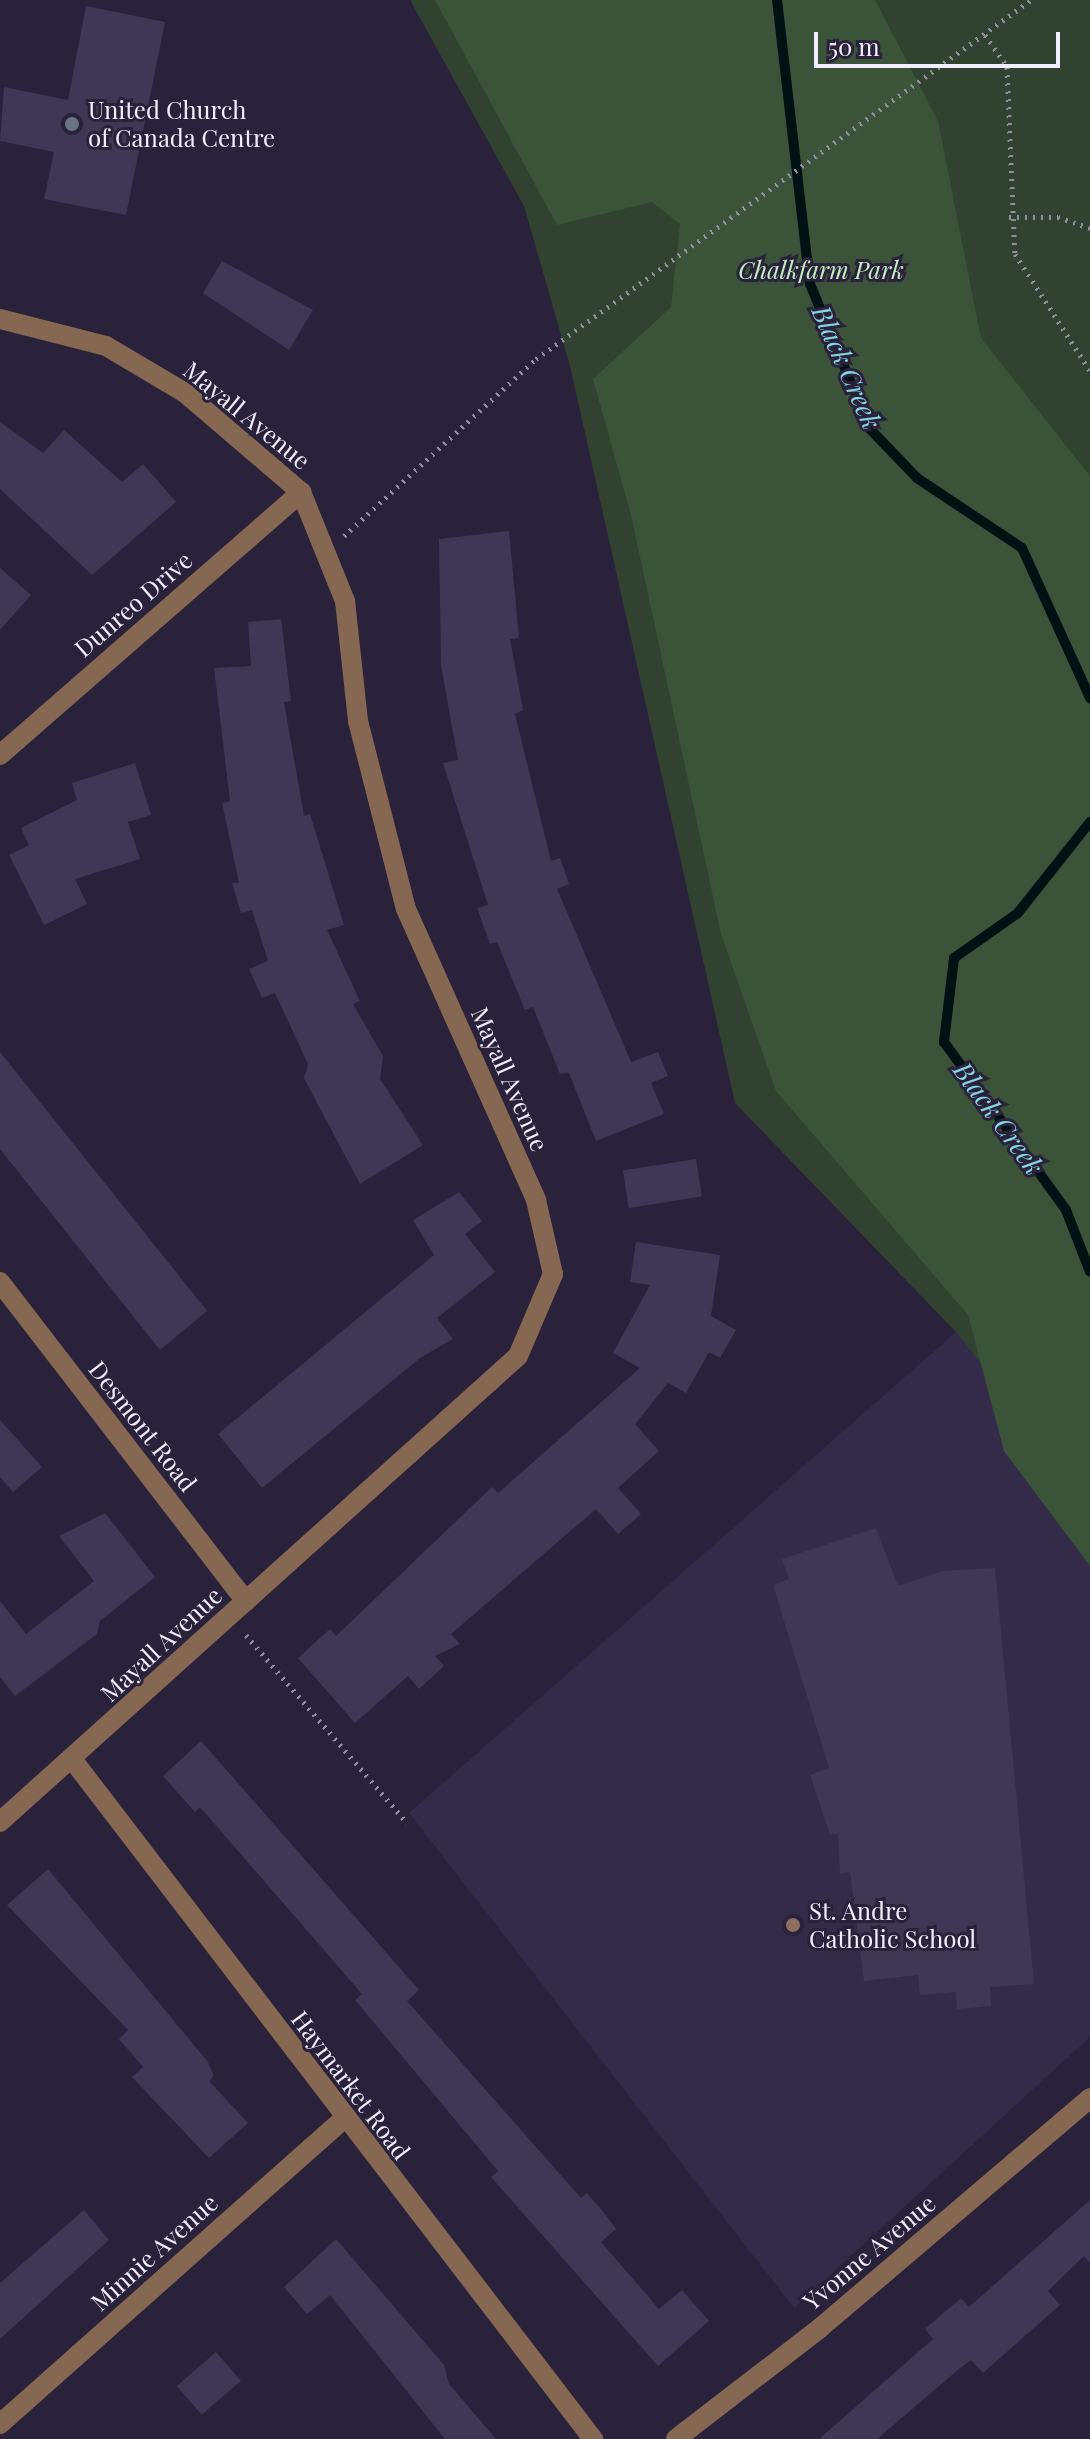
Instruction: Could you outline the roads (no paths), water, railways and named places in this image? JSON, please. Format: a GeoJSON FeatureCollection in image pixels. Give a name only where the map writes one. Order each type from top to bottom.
{"type":"FeatureCollection","features":[{"type":"Feature","properties":{"kind":"street","name":"Mayall Avenue"},"geometry":{"type":"LineString","coordinates":[[0,319],[106,346],[185,393],[301,492],[345,601],[358,721],[406,909],[536,1200],[553,1274],[518,1356],[0,1822]]}},
{"type":"Feature","properties":{"kind":"street","name":"Dunreo Drive"},"geometry":{"type":"LineString","coordinates":[[0,755],[301,492]]}},
{"type":"Feature","properties":{"kind":"street","name":"Desmont Road"},"geometry":{"type":"LineString","coordinates":[[0,1282],[246,1601]]}},
{"type":"Feature","properties":{"kind":"street","name":"Haymarket Road"},"geometry":{"type":"LineString","coordinates":[[72,1759],[343,2119],[593,2439]]}},
{"type":"Feature","properties":{"kind":"street","name":"Yvonne Avenue"},"geometry":{"type":"LineString","coordinates":[[676,2439],[820,2328],[1090,2098]]}},
{"type":"Feature","properties":{"kind":"street","name":"Minnie Avenue"},"geometry":{"type":"LineString","coordinates":[[0,2424],[343,2119]]}},
{"type":"Feature","properties":{"kind":"waterway","name":"Black Creek"},"geometry":{"type":"LineString","coordinates":[[777,0],[810,284],[870,429],[917,478],[1022,548],[1090,698]]}},
{"type":"Feature","properties":{"kind":"waterway","name":"Black Creek"},"geometry":{"type":"LineString","coordinates":[[1090,822],[1018,913],[954,958],[944,1042],[1066,1210],[1090,1272]]}},
{"type":"Feature","properties":{"kind":"place","name":"United Church of Canada Centre"},"geometry":{"type":"Point","coordinates":[72,124]}},
{"type":"Feature","properties":{"kind":"place","name":"St. Andre Catholic School"},"geometry":{"type":"Point","coordinates":[793,1925]}},
{"type":"Feature","properties":{"kind":"park label","name":"Chalkfarm Park"},"geometry":{"type":"Point","coordinates":[821,270]}}]}
